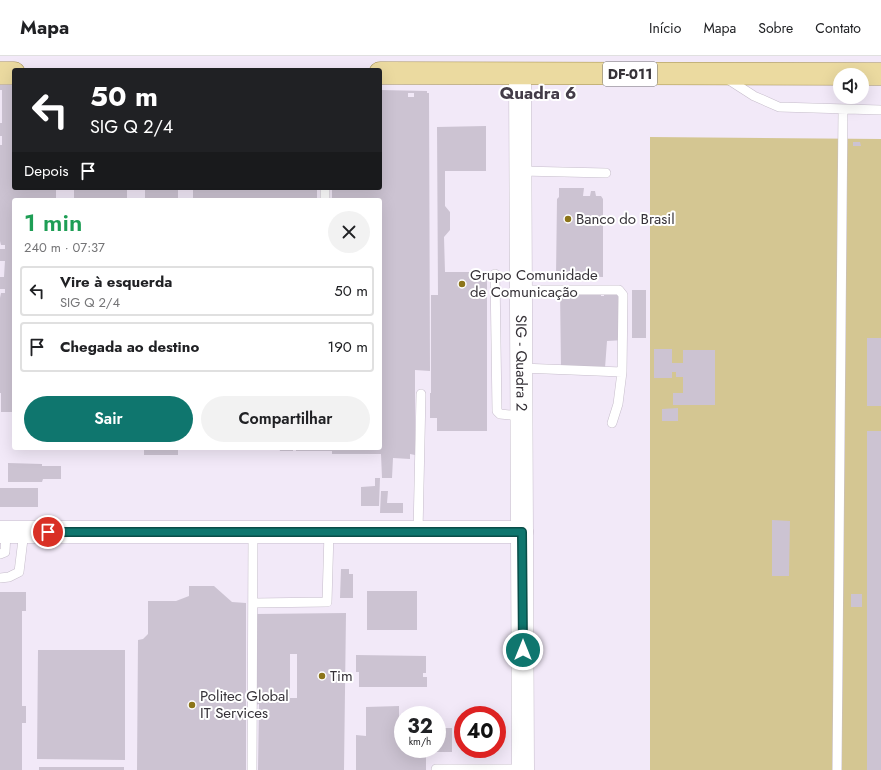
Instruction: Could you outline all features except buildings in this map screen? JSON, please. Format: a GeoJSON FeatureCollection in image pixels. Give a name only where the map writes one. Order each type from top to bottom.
{"type":"FeatureCollection","features":[{"type":"Feature","properties":{"kind":"main road"},"geometry":{"type":"LineString","coordinates":[[0,73],[12,73]]}},
{"type":"Feature","properties":{"kind":"main road","name":"DF-011"},"geometry":{"type":"LineString","coordinates":[[382,73],[881,74]]}},
{"type":"Feature","properties":{"kind":"street","name":"SIG - Quadra 2"},"geometry":{"type":"LineString","coordinates":[[520,74],[523,770]]}},
{"type":"Feature","properties":{"kind":"street"},"geometry":{"type":"LineString","coordinates":[[10,532],[522,532]]}},
{"type":"Feature","properties":{"kind":"lane"},"geometry":{"type":"LineString","coordinates":[[720,74],[754,96],[779,107],[881,110]]}},
{"type":"Feature","properties":{"kind":"lane"},"geometry":{"type":"LineString","coordinates":[[837,770],[844,110]]}},
{"type":"Feature","properties":{"kind":"lane"},"geometry":{"type":"LineString","coordinates":[[521,171],[606,173]]}},
{"type":"Feature","properties":{"kind":"lane"},"geometry":{"type":"LineString","coordinates":[[495,274],[497,411],[500,414],[521,416]]}},
{"type":"Feature","properties":{"kind":"lane"},"geometry":{"type":"LineString","coordinates":[[521,290],[619,290],[623,295],[622,372],[618,404],[612,423]]}},
{"type":"Feature","properties":{"kind":"lane"},"geometry":{"type":"LineString","coordinates":[[521,368],[622,372]]}},
{"type":"Feature","properties":{"kind":"lane"},"geometry":{"type":"LineString","coordinates":[[418,532],[421,394]]}},
{"type":"Feature","properties":{"kind":"lane"},"geometry":{"type":"LineString","coordinates":[[0,554],[5,552],[10,532]]}},
{"type":"Feature","properties":{"kind":"lane"},"geometry":{"type":"LineString","coordinates":[[0,578],[9,577],[19,572],[10,532]]}},
{"type":"Feature","properties":{"kind":"lane"},"geometry":{"type":"LineString","coordinates":[[252,770],[253,532]]}},
{"type":"Feature","properties":{"kind":"lane"},"geometry":{"type":"LineString","coordinates":[[253,603],[328,602],[329,532]]}},
{"type":"Feature","properties":{"kind":"lane"},"geometry":{"type":"LineString","coordinates":[[436,769],[523,770]]}},
{"type":"Feature","properties":{"kind":"shaded area"},"geometry":{"type":"Polygon","coordinates":[[[650,137],[881,139],[881,770],[650,770],[650,137]]]}},
{"type":"Feature","properties":{"kind":"place","name":"Banco do Brasil"},"geometry":{"type":"Point","coordinates":[568,219]}},
{"type":"Feature","properties":{"kind":"place","name":"Grupo Comunidade de Comunicação"},"geometry":{"type":"Point","coordinates":[462,284]}},
{"type":"Feature","properties":{"kind":"place","name":"Tim"},"geometry":{"type":"Point","coordinates":[322,676]}},
{"type":"Feature","properties":{"kind":"place","name":"Politec Global IT Services"},"geometry":{"type":"Point","coordinates":[192,705]}},
{"type":"Feature","properties":{"kind":"district","name":"Quadra 6"},"geometry":{"type":"Point","coordinates":[538,93]}},
{"type":"Feature","properties":{"kind":"route"},"geometry":{"type":"LineString","coordinates":[[48,532],[522,532],[523,650]]}}]}
